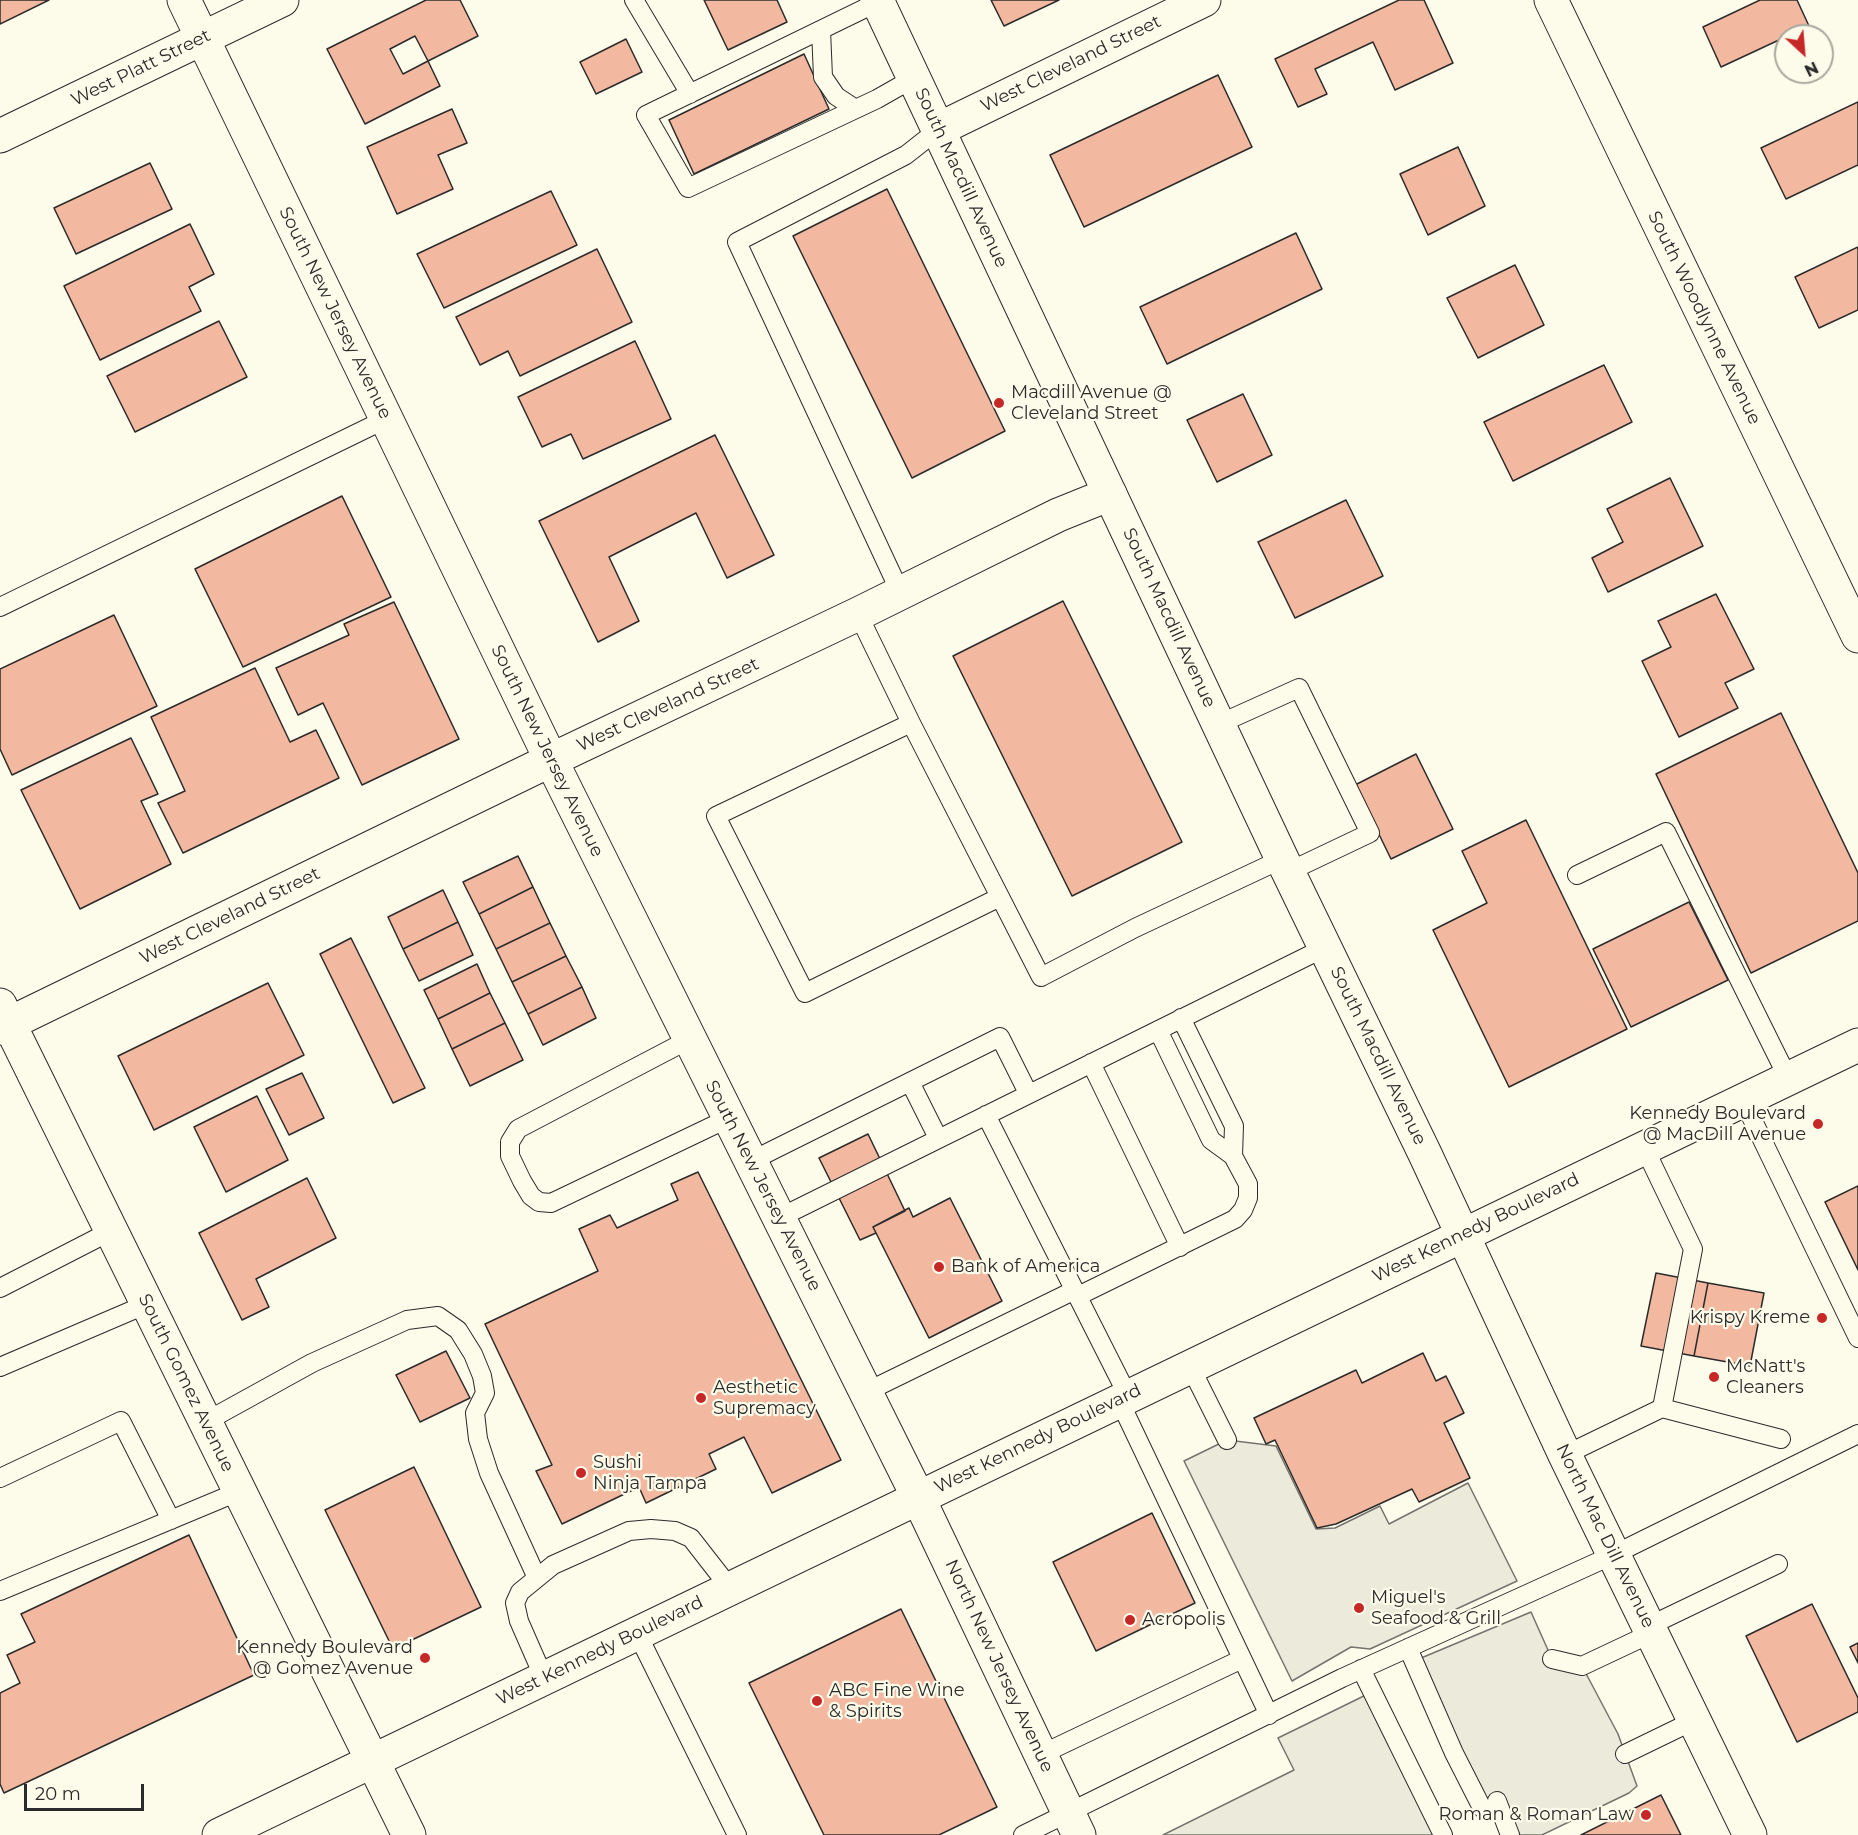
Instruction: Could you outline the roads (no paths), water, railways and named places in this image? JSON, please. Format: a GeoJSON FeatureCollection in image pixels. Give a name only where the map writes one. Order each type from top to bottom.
{"type":"FeatureCollection","features":[{"type":"Feature","properties":{"kind":"street","name":"South New Jersey Avenue"},"geometry":{"type":"LineString","coordinates":[[184,0],[551,760],[918,1497]]}},
{"type":"Feature","properties":{"kind":"street","name":"West Platt Street"},"geometry":{"type":"LineString","coordinates":[[0,136],[282,0]]}},
{"type":"Feature","properties":{"kind":"street","name":"West Cleveland Street"},"geometry":{"type":"LineString","coordinates":[[939,129],[1204,0]]}},
{"type":"Feature","properties":{"kind":"street","name":"South Woodlynne Avenue"},"geometry":{"type":"LineString","coordinates":[[1551,0],[1858,636]]}},
{"type":"Feature","properties":{"kind":"street","name":"South Macdill Avenue"},"geometry":{"type":"LineString","coordinates":[[878,1],[1463,1235]]}},
{"type":"Feature","properties":{"kind":"street","name":"West Cleveland Street"},"geometry":{"type":"LineString","coordinates":[[3,1019],[901,594],[1058,515],[1110,494]]}},
{"type":"Feature","properties":{"kind":"street","name":"South Gomez Avenue"},"geometry":{"type":"LineString","coordinates":[[3,1019],[111,1231],[409,1835]]}},
{"type":"Feature","properties":{"kind":"street","name":"West Kennedy Boulevard"},"geometry":{"type":"LineString","coordinates":[[219,1835],[1858,1045]]}},
{"type":"Feature","properties":{"kind":"street","name":"North Mac Dill Avenue"},"geometry":{"type":"LineString","coordinates":[[1463,1235],[1565,1455],[1750,1835]]}},
{"type":"Feature","properties":{"kind":"street","name":"North New Jersey Avenue"},"geometry":{"type":"LineString","coordinates":[[918,1497],[1074,1824]]}},
{"type":"Feature","properties":{"kind":"lane"},"geometry":{"type":"LineString","coordinates":[[634,0],[690,94]]}},
{"type":"Feature","properties":{"kind":"lane"},"geometry":{"type":"LineString","coordinates":[[878,1],[646,116],[688,188],[877,99],[914,78]]}},
{"type":"Feature","properties":{"kind":"lane"},"geometry":{"type":"LineString","coordinates":[[821,30],[823,77],[836,96],[854,108]]}},
{"type":"Feature","properties":{"kind":"lane"},"geometry":{"type":"LineString","coordinates":[[901,594],[737,242],[906,155],[939,129]]}},
{"type":"Feature","properties":{"kind":"lane"},"geometry":{"type":"LineString","coordinates":[[0,608],[386,419]]}},
{"type":"Feature","properties":{"kind":"lane"},"geometry":{"type":"LineString","coordinates":[[858,614],[1041,977],[1135,928],[1286,865],[1370,833],[1299,688],[1219,724]]}},
{"type":"Feature","properties":{"kind":"lane"},"geometry":{"type":"LineString","coordinates":[[911,723],[716,816],[805,993],[1000,897]]}},
{"type":"Feature","properties":{"kind":"lane"},"geometry":{"type":"LineString","coordinates":[[1577,875],[1666,832],[1788,1078]]}},
{"type":"Feature","properties":{"kind":"lane"},"geometry":{"type":"LineString","coordinates":[[779,1218],[1326,947]]}},
{"type":"Feature","properties":{"kind":"lane"},"geometry":{"type":"LineString","coordinates":[[1181,1018],[1234,1126],[1233,1156]]}},
{"type":"Feature","properties":{"kind":"lane"},"geometry":{"type":"LineString","coordinates":[[866,1392],[1076,1293],[1180,1247],[1235,1219],[1243,1210],[1248,1198],[1248,1184],[1233,1156],[1211,1140],[1158,1030]]}},
{"type":"Feature","properties":{"kind":"lane"},"geometry":{"type":"LineString","coordinates":[[751,1161],[1000,1037],[1028,1094]]}},
{"type":"Feature","properties":{"kind":"lane"},"geometry":{"type":"LineString","coordinates":[[690,1039],[518,1129],[510,1142],[510,1156],[531,1196],[539,1203],[550,1203],[729,1118]]}},
{"type":"Feature","properties":{"kind":"lane"},"geometry":{"type":"LineString","coordinates":[[1091,1063],[1180,1247]]}},
{"type":"Feature","properties":{"kind":"lane"},"geometry":{"type":"LineString","coordinates":[[910,1082],[938,1138]]}},
{"type":"Feature","properties":{"kind":"lane"},"geometry":{"type":"LineString","coordinates":[[1743,1100],[1858,1338]]}},
{"type":"Feature","properties":{"kind":"lane"},"geometry":{"type":"LineString","coordinates":[[986,1115],[1076,1293],[1269,1715]]}},
{"type":"Feature","properties":{"kind":"lane"},"geometry":{"type":"LineString","coordinates":[[1644,1147],[1693,1249],[1662,1408]]}},
{"type":"Feature","properties":{"kind":"lane"},"geometry":{"type":"LineString","coordinates":[[0,1288],[111,1231]]}},
{"type":"Feature","properties":{"kind":"lane"},"geometry":{"type":"LineString","coordinates":[[0,1367],[147,1304]]}},
{"type":"Feature","properties":{"kind":"lane"},"geometry":{"type":"LineString","coordinates":[[206,1422],[312,1363],[407,1320],[438,1316],[458,1330],[473,1354],[482,1376],[485,1393],[475,1413],[478,1439],[489,1473],[537,1578]]}},
{"type":"Feature","properties":{"kind":"lane"},"geometry":{"type":"LineString","coordinates":[[1190,1366],[1227,1440]]}},
{"type":"Feature","properties":{"kind":"lane"},"geometry":{"type":"LineString","coordinates":[[1565,1455],[1662,1408],[1781,1439]]}},
{"type":"Feature","properties":{"kind":"lane"},"geometry":{"type":"LineString","coordinates":[[0,1478],[121,1421],[171,1520]]}},
{"type":"Feature","properties":{"kind":"lane"},"geometry":{"type":"LineString","coordinates":[[1023,1835],[1074,1824],[1269,1715],[1361,1669],[1613,1555],[1858,1434]]}},
{"type":"Feature","properties":{"kind":"lane"},"geometry":{"type":"LineString","coordinates":[[0,1592],[240,1491]]}},
{"type":"Feature","properties":{"kind":"lane"},"geometry":{"type":"LineString","coordinates":[[543,1678],[519,1622],[515,1603],[520,1592],[553,1565],[629,1531],[651,1529],[675,1531],[691,1538],[730,1588]]}},
{"type":"Feature","properties":{"kind":"lane"},"geometry":{"type":"LineString","coordinates":[[1552,1659],[1582,1666],[1778,1564]]}},
{"type":"Feature","properties":{"kind":"lane"},"geometry":{"type":"LineString","coordinates":[[637,1633],[737,1835]]}},
{"type":"Feature","properties":{"kind":"lane"},"geometry":{"type":"LineString","coordinates":[[1408,1648],[1454,1754],[1510,1835]]}},
{"type":"Feature","properties":{"kind":"lane"},"geometry":{"type":"LineString","coordinates":[[1040,1755],[1242,1659]]}},
{"type":"Feature","properties":{"kind":"lane"},"geometry":{"type":"LineString","coordinates":[[1361,1669],[1443,1835]]}},
{"type":"Feature","properties":{"kind":"lane"},"geometry":{"type":"LineString","coordinates":[[1625,1754],[1695,1720]]}},
{"type":"Feature","properties":{"kind":"place","name":"Macdill Avenue @ Cleveland Street"},"geometry":{"type":"Point","coordinates":[999,403]}},
{"type":"Feature","properties":{"kind":"place","name":"Kennedy Boulevard @ MacDill Avenue"},"geometry":{"type":"Point","coordinates":[1818,1124]}},
{"type":"Feature","properties":{"kind":"place","name":"Bank of America"},"geometry":{"type":"Point","coordinates":[939,1267]}},
{"type":"Feature","properties":{"kind":"place","name":"Krispy Kreme"},"geometry":{"type":"Point","coordinates":[1822,1318]}},
{"type":"Feature","properties":{"kind":"place","name":"McNatt's Cleaners"},"geometry":{"type":"Point","coordinates":[1714,1377]}},
{"type":"Feature","properties":{"kind":"place","name":"Aesthetic Supremacy"},"geometry":{"type":"Point","coordinates":[701,1398]}},
{"type":"Feature","properties":{"kind":"place","name":"Sushi Ninja Tampa"},"geometry":{"type":"Point","coordinates":[581,1473]}},
{"type":"Feature","properties":{"kind":"place","name":"Miguel's Seafood & Grill"},"geometry":{"type":"Point","coordinates":[1359,1608]}},
{"type":"Feature","properties":{"kind":"place","name":"Acropolis"},"geometry":{"type":"Point","coordinates":[1130,1620]}},
{"type":"Feature","properties":{"kind":"place","name":"Kennedy Boulevard @ Gomez Avenue"},"geometry":{"type":"Point","coordinates":[425,1658]}},
{"type":"Feature","properties":{"kind":"place","name":"ABC Fine Wine & Spirits"},"geometry":{"type":"Point","coordinates":[817,1701]}},
{"type":"Feature","properties":{"kind":"place","name":"Roman & Roman Law"},"geometry":{"type":"Point","coordinates":[1646,1815]}}]}
